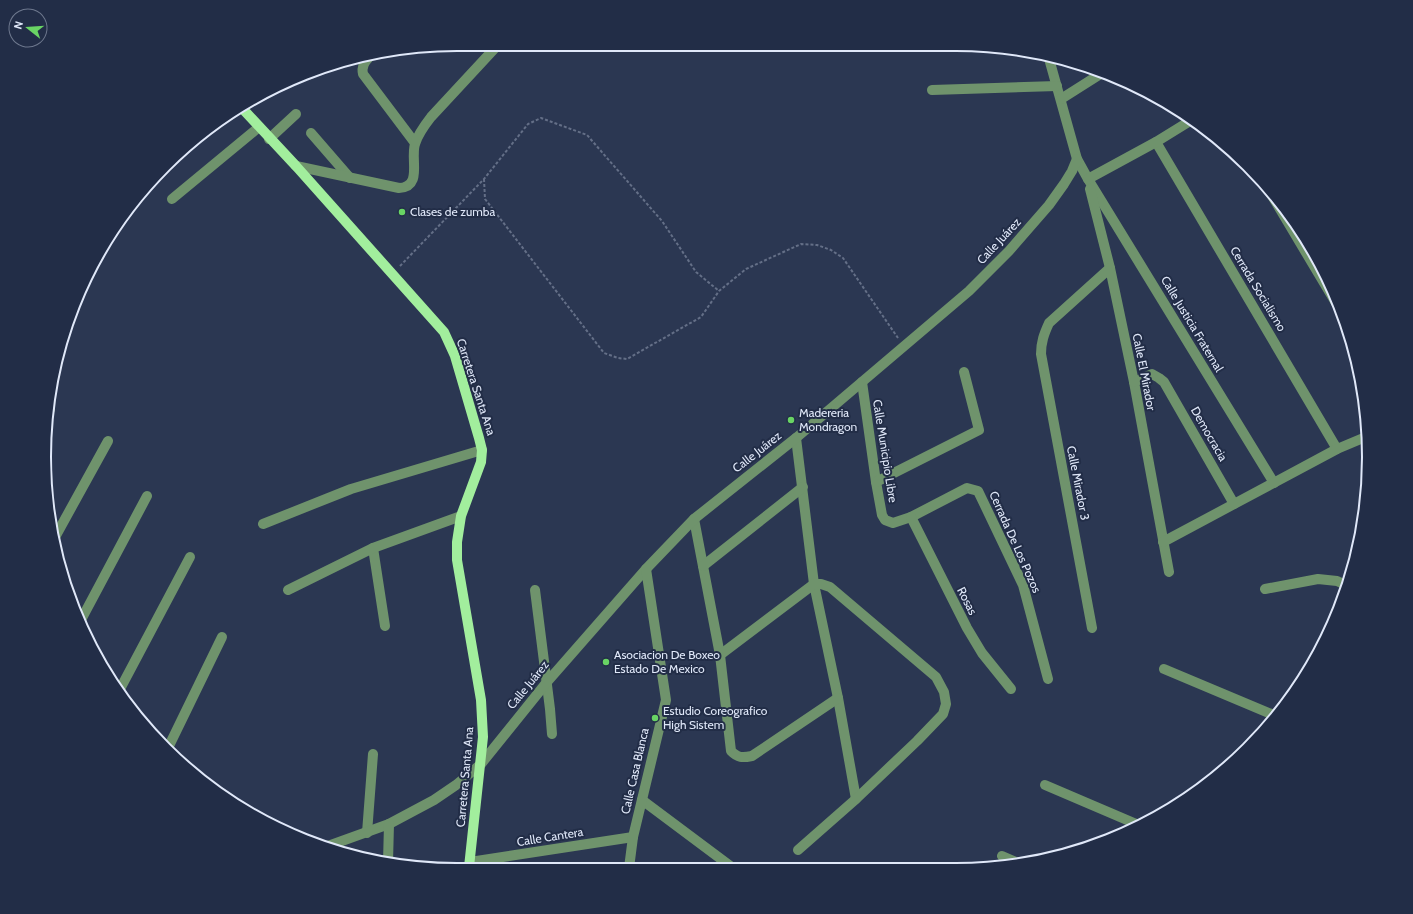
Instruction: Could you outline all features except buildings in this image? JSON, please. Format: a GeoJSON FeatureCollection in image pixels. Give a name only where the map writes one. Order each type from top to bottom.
{"type":"FeatureCollection","features":[{"type":"Feature","properties":{"kind":"main road","name":"Carretera Santa Ana"},"geometry":{"type":"LineString","coordinates":[[244,111],[296,166],[444,332],[450,344],[477,430],[482,450],[481,462],[461,516],[457,542],[457,560],[480,700],[483,737],[469,863]]}},
{"type":"Feature","properties":{"kind":"street"},"geometry":{"type":"LineString","coordinates":[[296,166],[399,188],[407,187],[412,182],[414,177],[415,143],[421,130],[431,117],[492,51]]}},
{"type":"Feature","properties":{"kind":"street"},"geometry":{"type":"LineString","coordinates":[[365,62],[363,65],[362,74],[415,143]]}},
{"type":"Feature","properties":{"kind":"street"},"geometry":{"type":"LineString","coordinates":[[1050,63],[1077,159],[1088,179],[1156,142],[1187,123]]}},
{"type":"Feature","properties":{"kind":"street"},"geometry":{"type":"LineString","coordinates":[[1061,99],[1096,77]]}},
{"type":"Feature","properties":{"kind":"street"},"geometry":{"type":"LineString","coordinates":[[932,90],[1057,86]]}},
{"type":"Feature","properties":{"kind":"street"},"geometry":{"type":"LineString","coordinates":[[270,139],[296,114]]}},
{"type":"Feature","properties":{"kind":"street"},"geometry":{"type":"LineString","coordinates":[[172,199],[259,127]]}},
{"type":"Feature","properties":{"kind":"street"},"geometry":{"type":"LineString","coordinates":[[311,133],[350,178]]}},
{"type":"Feature","properties":{"kind":"street","name":"Cerrada Socialismo"},"geometry":{"type":"LineString","coordinates":[[1156,142],[1337,449]]}},
{"type":"Feature","properties":{"kind":"street","name":"Calle Juárez"},"geometry":{"type":"LineString","coordinates":[[335,844],[389,824],[434,800],[456,785],[481,764],[547,682],[646,569],[694,519],[796,438],[969,291],[1009,251],[1049,205],[1072,171],[1077,159]]}},
{"type":"Feature","properties":{"kind":"street","name":"Calle El Mirador"},"geometry":{"type":"LineString","coordinates":[[1088,179],[1110,268],[1134,382],[1169,572]]}},
{"type":"Feature","properties":{"kind":"street","name":"Calle Justicia Fraternal"},"geometry":{"type":"LineString","coordinates":[[1088,179],[1274,483]]}},
{"type":"Feature","properties":{"kind":"street"},"geometry":{"type":"LineString","coordinates":[[1290,225],[1316,270]]}},
{"type":"Feature","properties":{"kind":"street","name":"Calle Mirador 3"},"geometry":{"type":"LineString","coordinates":[[1092,628],[1042,362],[1041,343],[1043,334],[1049,323],[1110,268]]}},
{"type":"Feature","properties":{"kind":"street"},"geometry":{"type":"LineString","coordinates":[[876,482],[979,430],[964,372]]}},
{"type":"Feature","properties":{"kind":"street","name":"Democracia"},"geometry":{"type":"LineString","coordinates":[[1134,382],[1152,374],[1164,382],[1234,504]]}},
{"type":"Feature","properties":{"kind":"street","name":"Calle Municipio Libre"},"geometry":{"type":"LineString","coordinates":[[862,382],[882,515],[885,520],[893,523],[911,518]]}},
{"type":"Feature","properties":{"kind":"street"},"geometry":{"type":"LineString","coordinates":[[796,438],[814,584],[838,698],[856,799]]}},
{"type":"Feature","properties":{"kind":"street"},"geometry":{"type":"LineString","coordinates":[[1163,542],[1337,449],[1361,439]]}},
{"type":"Feature","properties":{"kind":"street"},"geometry":{"type":"LineString","coordinates":[[58,531],[108,441]]}},
{"type":"Feature","properties":{"kind":"street"},"geometry":{"type":"LineString","coordinates":[[263,524],[351,489],[482,450]]}},
{"type":"Feature","properties":{"kind":"street"},"geometry":{"type":"LineString","coordinates":[[703,566],[803,487]]}},
{"type":"Feature","properties":{"kind":"street","name":"Cerrada De Los Pozos"},"geometry":{"type":"LineString","coordinates":[[911,518],[967,488],[978,491],[1023,585],[1048,679]]}},
{"type":"Feature","properties":{"kind":"street"},"geometry":{"type":"LineString","coordinates":[[83,615],[147,496]]}},
{"type":"Feature","properties":{"kind":"street"},"geometry":{"type":"LineString","coordinates":[[288,590],[373,548],[461,516]]}},
{"type":"Feature","properties":{"kind":"street","name":"Rosas"},"geometry":{"type":"LineString","coordinates":[[911,518],[966,628],[982,653],[1011,689]]}},
{"type":"Feature","properties":{"kind":"street"},"geometry":{"type":"LineString","coordinates":[[694,519],[720,655],[731,752],[742,758],[752,756],[838,698]]}},
{"type":"Feature","properties":{"kind":"street"},"geometry":{"type":"LineString","coordinates":[[373,548],[385,626]]}},
{"type":"Feature","properties":{"kind":"street"},"geometry":{"type":"LineString","coordinates":[[122,686],[190,557]]}},
{"type":"Feature","properties":{"kind":"street","name":"Calle Casa Blanca"},"geometry":{"type":"LineString","coordinates":[[630,863],[633,837],[666,700],[646,569]]}},
{"type":"Feature","properties":{"kind":"street"},"geometry":{"type":"LineString","coordinates":[[1266,589],[1318,579],[1337,581],[1342,583]]}},
{"type":"Feature","properties":{"kind":"street"},"geometry":{"type":"LineString","coordinates":[[720,655],[814,584],[821,584],[830,587],[936,677],[944,692],[946,704],[943,714],[856,799],[798,850]]}},
{"type":"Feature","properties":{"kind":"street"},"geometry":{"type":"LineString","coordinates":[[535,590],[552,734]]}},
{"type":"Feature","properties":{"kind":"street"},"geometry":{"type":"LineString","coordinates":[[170,744],[222,637]]}},
{"type":"Feature","properties":{"kind":"street"},"geometry":{"type":"LineString","coordinates":[[1164,669],[1270,714]]}},
{"type":"Feature","properties":{"kind":"street"},"geometry":{"type":"LineString","coordinates":[[367,833],[373,754]]}},
{"type":"Feature","properties":{"kind":"street"},"geometry":{"type":"LineString","coordinates":[[1045,785],[1133,822]]}},
{"type":"Feature","properties":{"kind":"street"},"geometry":{"type":"LineString","coordinates":[[642,800],[726,863]]}},
{"type":"Feature","properties":{"kind":"street"},"geometry":{"type":"LineString","coordinates":[[388,857],[389,824]]}},
{"type":"Feature","properties":{"kind":"street","name":"Calle Cantera"},"geometry":{"type":"LineString","coordinates":[[481,863],[633,837]]}},
{"type":"Feature","properties":{"kind":"street"},"geometry":{"type":"LineString","coordinates":[[1002,856],[1010,860]]}},
{"type":"Feature","properties":{"kind":"path"},"geometry":{"type":"LineString","coordinates":[[392,274],[484,179],[528,124],[541,118],[587,135],[662,220],[696,272],[720,291]]}},
{"type":"Feature","properties":{"kind":"path"},"geometry":{"type":"LineString","coordinates":[[484,179],[484,199],[604,353],[618,358],[627,359],[701,316],[720,291],[746,269],[801,244],[817,245],[831,250],[843,258],[904,347]]}},
{"type":"Feature","properties":{"kind":"place","name":"Clases de zumba"},"geometry":{"type":"Point","coordinates":[402,212]}},
{"type":"Feature","properties":{"kind":"place","name":"Madereria Mondragon"},"geometry":{"type":"Point","coordinates":[791,420]}},
{"type":"Feature","properties":{"kind":"place","name":"Asociacion De Boxeo Estado De Mexico"},"geometry":{"type":"Point","coordinates":[606,662]}},
{"type":"Feature","properties":{"kind":"place","name":"Estudio Coreografico High Sistem"},"geometry":{"type":"Point","coordinates":[655,718]}}]}
